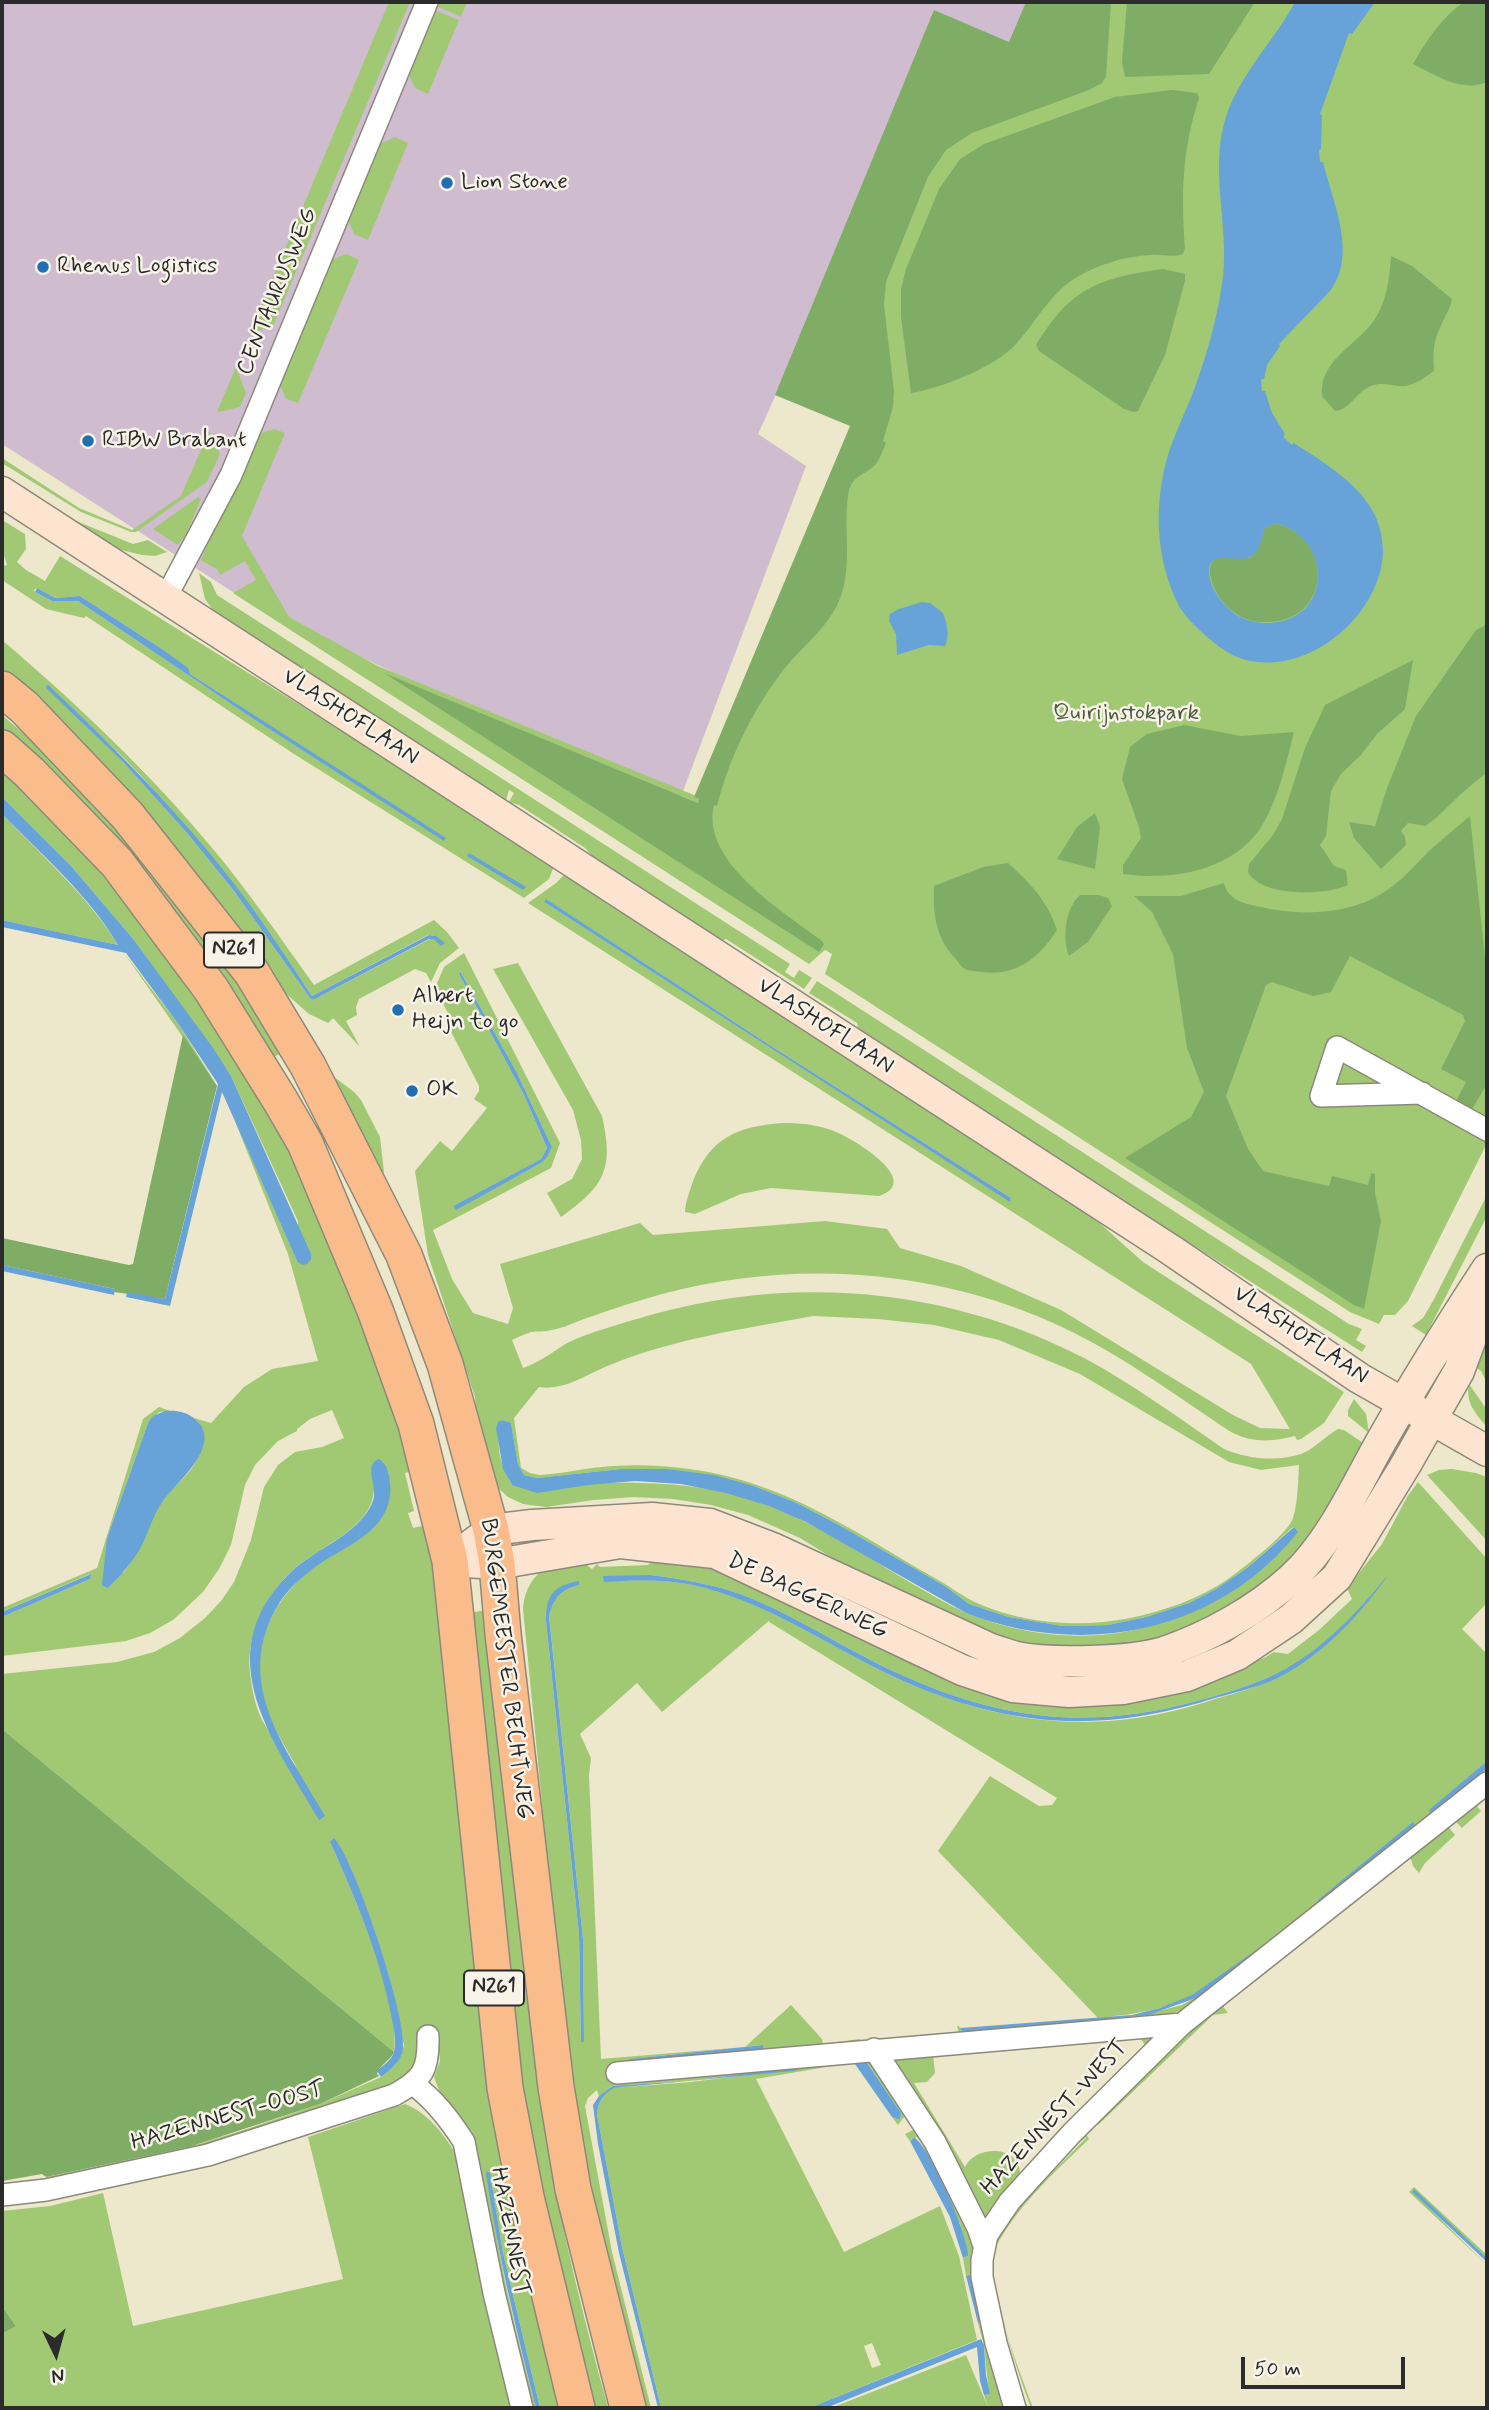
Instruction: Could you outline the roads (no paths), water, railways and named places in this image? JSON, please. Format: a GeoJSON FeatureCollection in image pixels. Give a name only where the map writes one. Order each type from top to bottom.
{"type":"FeatureCollection","features":[{"type":"Feature","properties":{"kind":"main road","name":"BURGEMEESTER BECHTWEG"},"geometry":{"type":"LineString","coordinates":[[2,690],[24,707],[127,815],[252,972],[308,1066],[404,1255],[445,1364],[491,1530],[497,1564],[556,2087],[573,2189],[628,2408]]}},
{"type":"Feature","properties":{"kind":"main road","name":"BURGEMEESTER BECHTWEG"},"geometry":{"type":"LineString","coordinates":[[2,748],[29,772],[117,863],[211,989],[305,1143],[375,1310],[416,1424],[450,1561],[505,2088],[526,2197],[577,2408]]}},
{"type":"Feature","properties":{"kind":"street","name":"CENTAURUSWEG"},"geometry":{"type":"LineString","coordinates":[[166,597],[231,475],[427,2]]}},
{"type":"Feature","properties":{"kind":"street","name":"VLASHOFLAAN"},"geometry":{"type":"LineString","coordinates":[[2,492],[1171,1250],[1359,1378],[1487,1451]]}},
{"type":"Feature","properties":{"kind":"street"},"geometry":{"type":"LineString","coordinates":[[1422,1093],[1487,1130]]}},
{"type":"Feature","properties":{"kind":"street","name":"DE BAGGERWEG"},"geometry":{"type":"LineString","coordinates":[[491,1530],[652,1518],[710,1524],[775,1549],[991,1648],[1017,1657],[1054,1661],[1112,1659],[1161,1653],[1202,1638],[1243,1614],[1293,1578],[1346,1507],[1432,1353],[1487,1269]]}},
{"type":"Feature","properties":{"kind":"street","name":"DE BAGGERWEG"},"geometry":{"type":"LineString","coordinates":[[450,1561],[497,1564],[620,1543],[715,1553],[962,1670],[1013,1688],[1069,1692],[1123,1689],[1188,1676],[1237,1655],[1291,1619],[1338,1577],[1459,1371],[1487,1295]]}},
{"type":"Feature","properties":{"kind":"street"},"geometry":{"type":"LineString","coordinates":[[450,1561],[491,1530]]}},
{"type":"Feature","properties":{"kind":"street","name":"HAZENNEST-WEST"},"geometry":{"type":"LineString","coordinates":[[983,2243],[993,2223],[1010,2201],[1072,2133],[1182,2024],[1487,1783]]}},
{"type":"Feature","properties":{"kind":"street","name":"HAZENNEST-WEST"},"geometry":{"type":"LineString","coordinates":[[617,2073],[1182,2024]]}},
{"type":"Feature","properties":{"kind":"street"},"geometry":{"type":"LineString","coordinates":[[413,2084],[428,2063],[428,2036]]}},
{"type":"Feature","properties":{"kind":"street","name":"HAZENNEST-WEST"},"geometry":{"type":"LineString","coordinates":[[874,2049],[935,2142],[983,2243]]}},
{"type":"Feature","properties":{"kind":"street","name":"HAZENNEST-OOST"},"geometry":{"type":"LineString","coordinates":[[2,2195],[46,2190],[208,2155],[394,2095],[413,2084]]}},
{"type":"Feature","properties":{"kind":"street","name":"HAZENNEST"},"geometry":{"type":"LineString","coordinates":[[413,2084],[444,2114],[464,2142],[494,2293],[522,2408]]}},
{"type":"Feature","properties":{"kind":"street"},"geometry":{"type":"LineString","coordinates":[[983,2243],[982,2277],[996,2343],[1015,2408]]}},
{"type":"Feature","properties":{"kind":"water"},"geometry":{"type":"Polygon","coordinates":[[[1295,2],[1375,2],[1352,34],[1349,33],[1320,114],[1320,162],[1323,162],[1337,211],[1343,245],[1338,277],[1330,291],[1279,344],[1267,365],[1264,379],[1261,379],[1262,391],[1265,391],[1272,413],[1285,434],[1283,437],[1325,463],[1354,487],[1366,501],[1376,516],[1383,553],[1379,577],[1368,600],[1353,621],[1333,639],[1311,652],[1287,660],[1262,662],[1237,657],[1225,650],[1202,633],[1184,613],[1165,569],[1159,516],[1166,462],[1204,360],[1221,291],[1224,237],[1219,156],[1226,117],[1248,72],[1295,2]],[[1275,523],[1264,529],[1258,549],[1250,557],[1219,558],[1211,564],[1209,576],[1213,587],[1222,601],[1237,615],[1247,620],[1268,623],[1289,619],[1305,609],[1314,594],[1318,578],[1316,561],[1308,545],[1294,532],[1275,523]]]}},
{"type":"Feature","properties":{"kind":"water"},"geometry":{"type":"Polygon","coordinates":[[[37,588],[55,598],[80,596],[162,649],[188,668],[190,674],[446,838],[444,841],[252,718],[78,601],[52,601],[35,592],[37,588]]]}},
{"type":"Feature","properties":{"kind":"water"},"geometry":{"type":"Polygon","coordinates":[[[922,602],[930,603],[943,613],[947,630],[945,646],[929,645],[897,655],[896,634],[889,621],[890,614],[922,602]]]}},
{"type":"Feature","properties":{"kind":"water"},"geometry":{"type":"Polygon","coordinates":[[[48,685],[122,757],[192,832],[275,940],[312,996],[429,935],[436,936],[445,943],[441,946],[435,940],[429,939],[313,1000],[234,891],[187,833],[123,762],[46,688],[48,685]]]}},
{"type":"Feature","properties":{"kind":"water"},"geometry":{"type":"Polygon","coordinates":[[[2,797],[72,867],[134,940],[213,1048],[231,1076],[311,1254],[307,1264],[302,1265],[297,1261],[222,1092],[170,1306],[126,1297],[127,1292],[165,1299],[218,1084],[126,953],[2,927],[2,920],[118,945],[79,892],[2,814],[2,797]]]}},
{"type":"Feature","properties":{"kind":"water"},"geometry":{"type":"Polygon","coordinates":[[[469,853],[526,887],[523,890],[467,856],[469,853]]]}},
{"type":"Feature","properties":{"kind":"water"},"geometry":{"type":"Polygon","coordinates":[[[546,899],[1011,1198],[1010,1202],[544,902],[546,899]]]}},
{"type":"Feature","properties":{"kind":"water"},"geometry":{"type":"Polygon","coordinates":[[[460,971],[516,1071],[552,1147],[541,1163],[456,1210],[453,1206],[541,1159],[547,1148],[524,1095],[459,974],[460,971]]]}},
{"type":"Feature","properties":{"kind":"water"},"geometry":{"type":"Polygon","coordinates":[[[2,1265],[115,1289],[114,1295],[2,1271],[2,1265]]]}},
{"type":"Feature","properties":{"kind":"water"},"geometry":{"type":"Polygon","coordinates":[[[165,1411],[181,1412],[195,1419],[203,1429],[201,1451],[187,1474],[160,1506],[135,1557],[108,1588],[102,1585],[107,1538],[148,1423],[153,1416],[165,1411]]]}},
{"type":"Feature","properties":{"kind":"water"},"geometry":{"type":"Polygon","coordinates":[[[503,1420],[511,1423],[518,1464],[524,1475],[537,1478],[621,1469],[667,1469],[714,1475],[754,1486],[797,1503],[839,1525],[945,1586],[969,1604],[1009,1617],[1063,1626],[1108,1625],[1146,1617],[1189,1603],[1247,1568],[1294,1527],[1298,1532],[1266,1566],[1229,1594],[1189,1614],[1146,1628],[1101,1634],[1056,1634],[1011,1627],[966,1613],[806,1522],[769,1506],[726,1493],[681,1484],[635,1481],[537,1493],[512,1485],[503,1469],[496,1428],[498,1422],[503,1420]]]}},
{"type":"Feature","properties":{"kind":"water"},"geometry":{"type":"Polygon","coordinates":[[[379,1459],[387,1469],[390,1482],[390,1498],[385,1512],[368,1533],[318,1565],[288,1591],[266,1631],[260,1659],[262,1687],[269,1713],[294,1765],[325,1816],[319,1820],[268,1730],[256,1699],[250,1668],[252,1636],[264,1606],[288,1575],[349,1531],[367,1512],[374,1497],[372,1465],[379,1459]]]}},
{"type":"Feature","properties":{"kind":"water"},"geometry":{"type":"Polygon","coordinates":[[[91,1574],[90,1579],[2,1617],[2,1612],[91,1574]]]}},
{"type":"Feature","properties":{"kind":"water"},"geometry":{"type":"Polygon","coordinates":[[[650,1575],[697,1582],[743,1595],[884,1667],[943,1692],[980,1704],[1054,1717],[1091,1717],[1129,1715],[1168,1708],[1239,1689],[1278,1673],[1329,1638],[1388,1575],[1336,1636],[1305,1661],[1271,1681],[1173,1710],[1094,1721],[1018,1716],[980,1708],[901,1680],[774,1614],[721,1593],[671,1582],[604,1582],[603,1576],[650,1575]]]}},
{"type":"Feature","properties":{"kind":"water"},"geometry":{"type":"Polygon","coordinates":[[[579,1581],[579,1585],[559,1595],[549,1616],[583,1939],[584,2042],[581,2042],[579,1934],[546,1621],[547,1605],[552,1594],[562,1586],[579,1581]]]}},
{"type":"Feature","properties":{"kind":"water"},"geometry":{"type":"Polygon","coordinates":[[[1487,1761],[1487,1768],[1459,1793],[1443,1806],[1429,1812],[1429,1810],[1487,1761]]]}},
{"type":"Feature","properties":{"kind":"water"},"geometry":{"type":"Polygon","coordinates":[[[1413,1822],[1415,1826],[1318,1903],[1318,1900],[1413,1822]]]}},
{"type":"Feature","properties":{"kind":"water"},"geometry":{"type":"Polygon","coordinates":[[[334,1838],[343,1852],[366,1906],[397,2005],[402,2031],[401,2057],[381,2077],[377,2071],[391,2058],[395,2047],[391,2014],[365,1926],[330,1842],[334,1838]]]}},
{"type":"Feature","properties":{"kind":"water"},"geometry":{"type":"Polygon","coordinates":[[[1264,1947],[1196,1998],[1148,2015],[967,2032],[960,2030],[1132,2015],[1160,2008],[1192,1995],[1264,1947]]]}},
{"type":"Feature","properties":{"kind":"water"},"geometry":{"type":"Polygon","coordinates":[[[763,2045],[763,2049],[628,2061],[630,2059],[763,2045]]]}},
{"type":"Feature","properties":{"kind":"water"},"geometry":{"type":"Polygon","coordinates":[[[862,2060],[867,2063],[901,2113],[900,2120],[892,2117],[855,2064],[862,2060]]]}},
{"type":"Feature","properties":{"kind":"water"},"geometry":{"type":"Polygon","coordinates":[[[803,2066],[793,2071],[689,2081],[803,2066]]]}},
{"type":"Feature","properties":{"kind":"water"},"geometry":{"type":"Polygon","coordinates":[[[687,2081],[614,2088],[602,2099],[597,2114],[622,2247],[661,2408],[658,2408],[619,2253],[593,2105],[599,2096],[613,2086],[687,2081]]]}},
{"type":"Feature","properties":{"kind":"water"},"geometry":{"type":"Polygon","coordinates":[[[914,2137],[930,2157],[947,2191],[966,2242],[968,2256],[963,2258],[950,2217],[910,2141],[914,2137]]]}},
{"type":"Feature","properties":{"kind":"water"},"geometry":{"type":"Polygon","coordinates":[[[487,2171],[490,2173],[503,2253],[540,2408],[536,2408],[508,2292],[487,2171]]]}},
{"type":"Feature","properties":{"kind":"water"},"geometry":{"type":"Polygon","coordinates":[[[1414,2189],[1487,2258],[1487,2262],[1412,2192],[1414,2189]]]}},
{"type":"Feature","properties":{"kind":"water"},"geometry":{"type":"Polygon","coordinates":[[[972,2274],[982,2321],[978,2323],[966,2276],[972,2274]]]}},
{"type":"Feature","properties":{"kind":"water"},"geometry":{"type":"Polygon","coordinates":[[[981,2339],[990,2394],[984,2395],[980,2381],[977,2347],[826,2408],[809,2408],[981,2339]]]}},
{"type":"Feature","properties":{"kind":"place","name":"Lion Stone"},"geometry":{"type":"Point","coordinates":[447,183]}},
{"type":"Feature","properties":{"kind":"place","name":"Rhenus Logistics"},"geometry":{"type":"Point","coordinates":[43,267]}},
{"type":"Feature","properties":{"kind":"place","name":"RIBW Brabant"},"geometry":{"type":"Point","coordinates":[88,441]}},
{"type":"Feature","properties":{"kind":"place","name":"Albert Heijn to go"},"geometry":{"type":"Point","coordinates":[398,1010]}},
{"type":"Feature","properties":{"kind":"place","name":"OK"},"geometry":{"type":"Point","coordinates":[412,1091]}},
{"type":"Feature","properties":{"kind":"park label","name":"Quirijnstokpark"},"geometry":{"type":"Point","coordinates":[1126,714]}}]}
